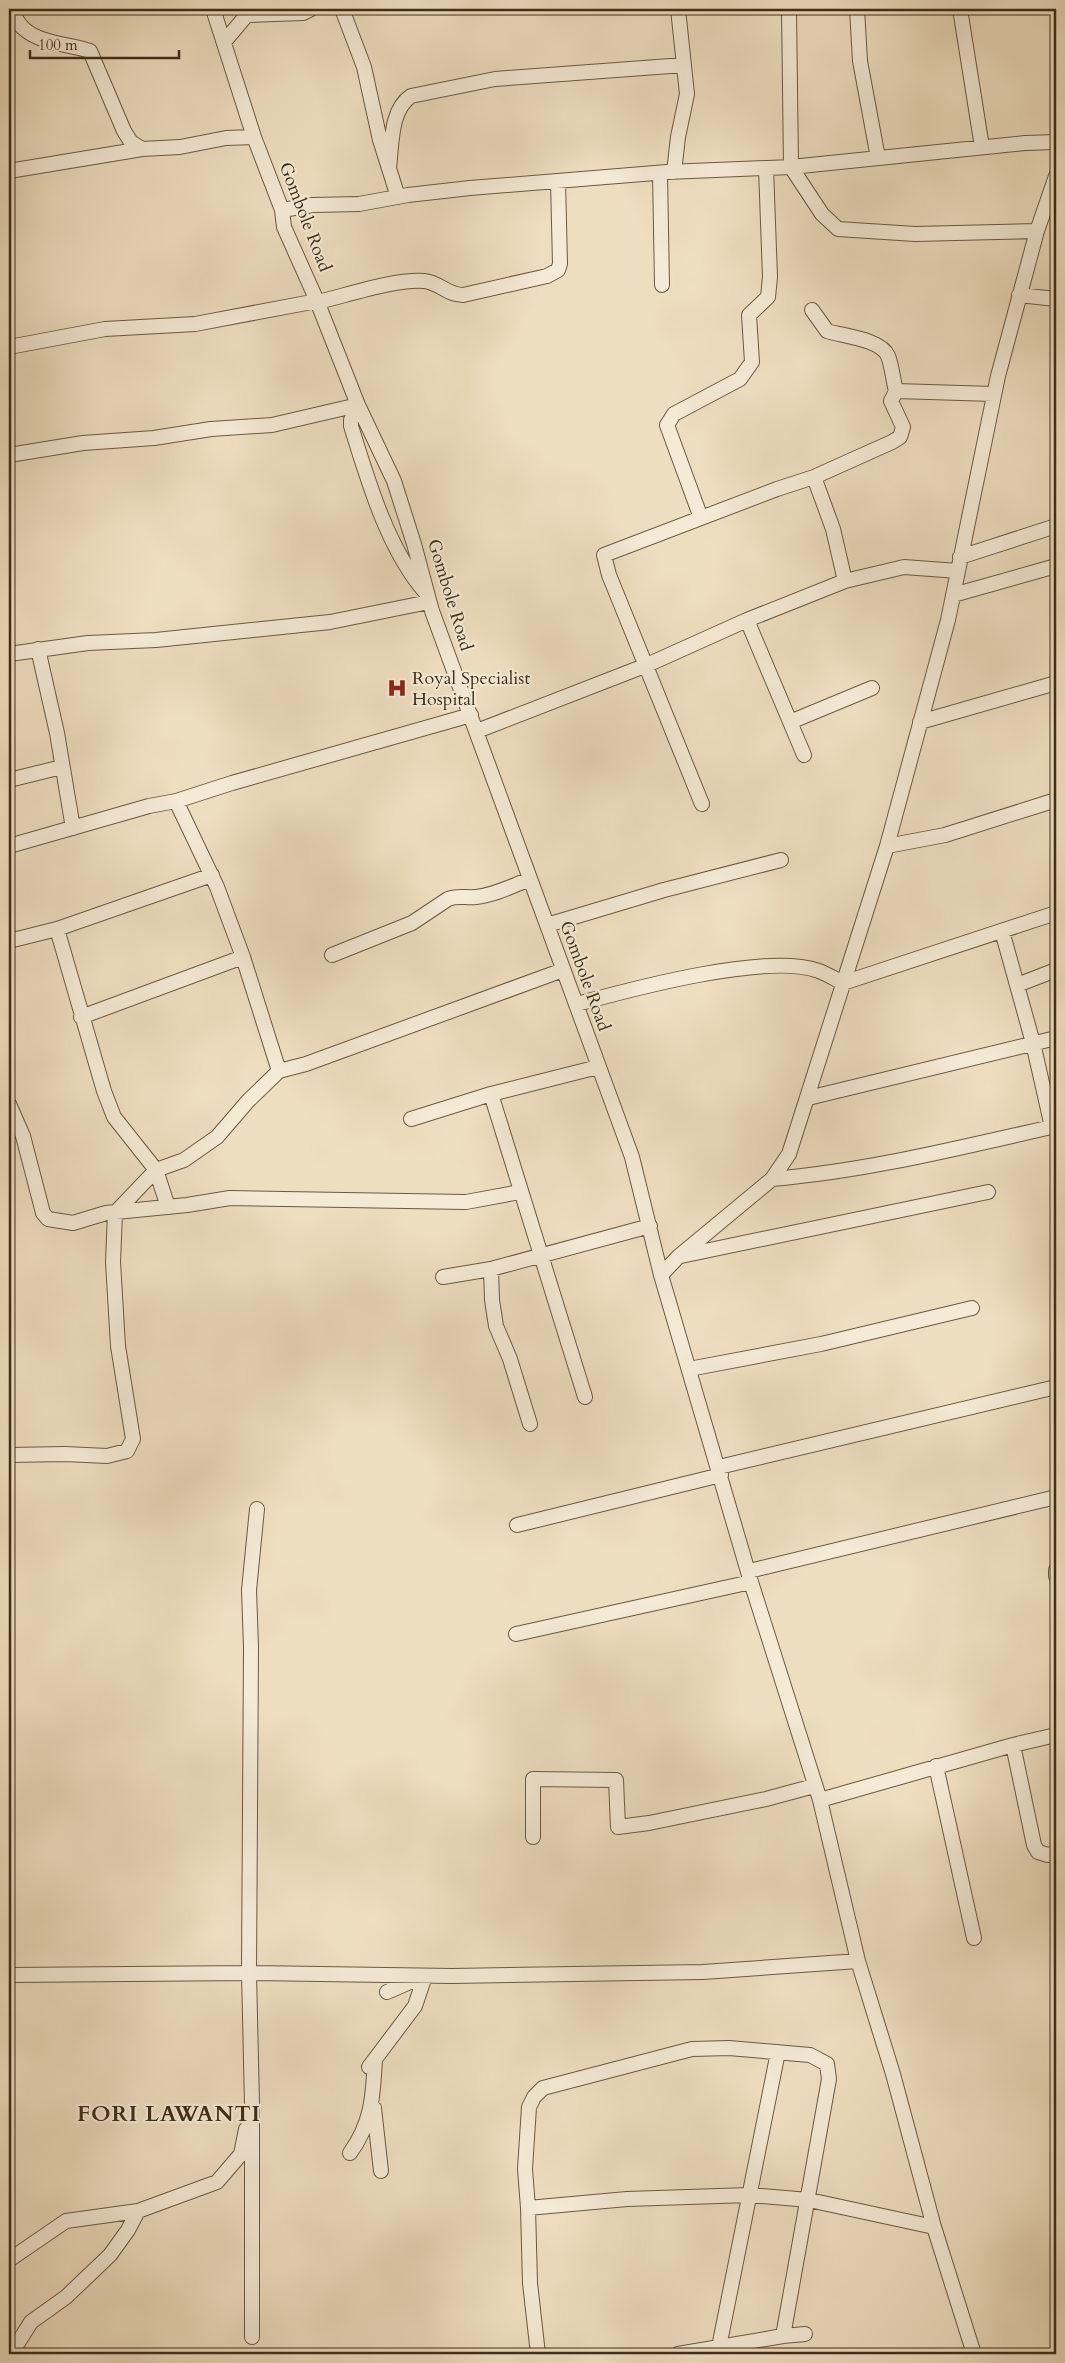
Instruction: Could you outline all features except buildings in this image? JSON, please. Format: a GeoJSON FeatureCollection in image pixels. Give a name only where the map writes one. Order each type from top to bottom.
{"type":"FeatureCollection","features":[{"type":"Feature","properties":{"kind":"street"},"geometry":{"type":"LineString","coordinates":[[9,9],[24,29],[37,36],[56,43],[90,51],[124,131],[131,142],[142,149]]}},
{"type":"Feature","properties":{"kind":"street","name":"Gombole Road"},"geometry":{"type":"LineString","coordinates":[[213,9],[254,137],[282,210],[284,227],[318,302],[358,406],[394,482],[428,599],[632,1157],[661,1275],[750,1577],[814,1786],[820,1800],[858,1961],[893,2074],[934,2228],[974,2354]]}},
{"type":"Feature","properties":{"kind":"street"},"geometry":{"type":"LineString","coordinates":[[224,42],[250,12],[303,14],[311,9]]}},
{"type":"Feature","properties":{"kind":"street"},"geometry":{"type":"LineString","coordinates":[[342,9],[364,67],[398,197]]}},
{"type":"Feature","properties":{"kind":"street"},"geometry":{"type":"LineString","coordinates":[[674,172],[678,137],[687,94],[678,9]]}},
{"type":"Feature","properties":{"kind":"street"},"geometry":{"type":"LineString","coordinates":[[789,9],[791,167],[822,214],[838,228],[915,234],[1037,231]]}},
{"type":"Feature","properties":{"kind":"street"},"geometry":{"type":"LineString","coordinates":[[857,9],[860,61],[878,158]]}},
{"type":"Feature","properties":{"kind":"street"},"geometry":{"type":"LineString","coordinates":[[960,9],[982,147]]}},
{"type":"Feature","properties":{"kind":"street"},"geometry":{"type":"LineString","coordinates":[[389,168],[395,120],[402,102],[410,96],[496,80],[684,65]]}},
{"type":"Feature","properties":{"kind":"street"},"geometry":{"type":"LineString","coordinates":[[9,171],[142,149],[180,147],[226,138],[254,137]]}},
{"type":"Feature","properties":{"kind":"street"},"geometry":{"type":"LineString","coordinates":[[282,210],[314,205],[359,204],[470,188],[674,172],[791,167],[982,147],[1056,142]]}},
{"type":"Feature","properties":{"kind":"street"},"geometry":{"type":"LineString","coordinates":[[700,518],[667,424],[674,414],[740,379],[752,362],[749,315],[768,296],[770,276],[766,168]]}},
{"type":"Feature","properties":{"kind":"street"},"geometry":{"type":"LineString","coordinates":[[660,173],[662,285]]}},
{"type":"Feature","properties":{"kind":"street"},"geometry":{"type":"LineString","coordinates":[[661,1275],[678,1257],[772,1180],[789,1154],[887,846],[953,595],[994,394],[1037,231],[1056,176]]}},
{"type":"Feature","properties":{"kind":"street"},"geometry":{"type":"LineString","coordinates":[[9,347],[104,329],[195,324],[318,302],[413,280],[434,283],[453,295],[463,295],[547,276],[558,270],[560,264],[558,181]]}},
{"type":"Feature","properties":{"kind":"street"},"geometry":{"type":"LineString","coordinates":[[1019,295],[1056,299]]}},
{"type":"Feature","properties":{"kind":"street"},"geometry":{"type":"LineString","coordinates":[[702,804],[609,575],[604,555],[777,489],[814,477],[900,437],[902,427],[891,401],[896,391],[888,354],[879,346],[870,342],[846,334],[827,331],[812,310]]}},
{"type":"Feature","properties":{"kind":"street"},"geometry":{"type":"LineString","coordinates":[[896,391],[994,394]]}},
{"type":"Feature","properties":{"kind":"street"},"geometry":{"type":"LineString","coordinates":[[9,455],[83,443],[154,438],[210,429],[272,425],[358,406]]}},
{"type":"Feature","properties":{"kind":"street"},"geometry":{"type":"LineString","coordinates":[[9,654],[88,643],[156,640],[330,622],[428,599],[410,575],[393,543],[351,426],[351,420],[358,406]]}},
{"type":"Feature","properties":{"kind":"street"},"geometry":{"type":"LineString","coordinates":[[814,477],[833,529],[845,580]]}},
{"type":"Feature","properties":{"kind":"street"},"geometry":{"type":"LineString","coordinates":[[960,557],[1056,526]]}},
{"type":"Feature","properties":{"kind":"street"},"geometry":{"type":"LineString","coordinates":[[953,595],[1056,566]]}},
{"type":"Feature","properties":{"kind":"street"},"geometry":{"type":"LineString","coordinates":[[477,732],[646,665],[747,620],[845,580],[904,567],[958,571]]}},
{"type":"Feature","properties":{"kind":"street"},"geometry":{"type":"LineString","coordinates":[[747,620],[804,755]]}},
{"type":"Feature","properties":{"kind":"street"},"geometry":{"type":"LineString","coordinates":[[38,649],[62,766],[72,828]]}},
{"type":"Feature","properties":{"kind":"street"},"geometry":{"type":"LineString","coordinates":[[920,722],[1056,683]]}},
{"type":"Feature","properties":{"kind":"street"},"geometry":{"type":"LineString","coordinates":[[790,722],[872,688]]}},
{"type":"Feature","properties":{"kind":"street"},"geometry":{"type":"LineString","coordinates":[[9,846],[149,806],[176,802],[232,783],[471,715]]}},
{"type":"Feature","properties":{"kind":"street"},"geometry":{"type":"LineString","coordinates":[[9,780],[62,766]]}},
{"type":"Feature","properties":{"kind":"street"},"geometry":{"type":"LineString","coordinates":[[887,846],[945,835],[1056,800]]}},
{"type":"Feature","properties":{"kind":"street"},"geometry":{"type":"LineString","coordinates":[[176,802],[212,875],[244,957],[279,1071]]}},
{"type":"Feature","properties":{"kind":"street"},"geometry":{"type":"LineString","coordinates":[[547,925],[664,890],[781,860]]}},
{"type":"Feature","properties":{"kind":"street"},"geometry":{"type":"LineString","coordinates":[[9,941],[57,929],[212,875]]}},
{"type":"Feature","properties":{"kind":"street"},"geometry":{"type":"LineString","coordinates":[[332,955],[412,923],[454,896],[474,898],[497,893],[530,878]]}},
{"type":"Feature","properties":{"kind":"street"},"geometry":{"type":"LineString","coordinates":[[577,1004],[637,988],[767,965],[798,966],[818,970],[843,983],[1056,913]]}},
{"type":"Feature","properties":{"kind":"street"},"geometry":{"type":"LineString","coordinates":[[57,929],[81,1017],[114,1117],[156,1170],[168,1207]]}},
{"type":"Feature","properties":{"kind":"street"},"geometry":{"type":"LineString","coordinates":[[772,1180],[821,1175],[904,1160],[1054,1127],[1002,931]]}},
{"type":"Feature","properties":{"kind":"street"},"geometry":{"type":"LineString","coordinates":[[81,1017],[244,957]]}},
{"type":"Feature","properties":{"kind":"street"},"geometry":{"type":"LineString","coordinates":[[9,1455],[65,1454],[107,1456],[127,1451],[131,1446],[133,1439],[118,1346],[113,1262],[114,1213],[156,1170],[184,1160],[210,1142],[279,1071],[306,1064],[563,970]]}},
{"type":"Feature","properties":{"kind":"street"},"geometry":{"type":"LineString","coordinates":[[1017,985],[1056,970]]}},
{"type":"Feature","properties":{"kind":"street"},"geometry":{"type":"LineString","coordinates":[[808,1098],[1056,1038]]}},
{"type":"Feature","properties":{"kind":"street"},"geometry":{"type":"LineString","coordinates":[[411,1119],[490,1094],[598,1067]]}},
{"type":"Feature","properties":{"kind":"street"},"geometry":{"type":"LineString","coordinates":[[490,1094],[584,1397]]}},
{"type":"Feature","properties":{"kind":"street"},"geometry":{"type":"LineString","coordinates":[[9,1104],[16,1136],[43,1213],[48,1219],[73,1223],[114,1213],[230,1198],[466,1202],[520,1192]]}},
{"type":"Feature","properties":{"kind":"street"},"geometry":{"type":"LineString","coordinates":[[678,1257],[988,1192]]}},
{"type":"Feature","properties":{"kind":"street"},"geometry":{"type":"LineString","coordinates":[[444,1277],[491,1269],[650,1226]]}},
{"type":"Feature","properties":{"kind":"street"},"geometry":{"type":"LineString","coordinates":[[491,1269],[492,1300],[496,1326],[510,1359],[530,1424]]}},
{"type":"Feature","properties":{"kind":"street"},"geometry":{"type":"LineString","coordinates":[[689,1369],[821,1344],[972,1308]]}},
{"type":"Feature","properties":{"kind":"street"},"geometry":{"type":"LineString","coordinates":[[516,1525],[720,1471],[1056,1387]]}},
{"type":"Feature","properties":{"kind":"street"},"geometry":{"type":"LineString","coordinates":[[516,1634],[750,1577],[1056,1497]]}},
{"type":"Feature","properties":{"kind":"street"},"geometry":{"type":"LineString","coordinates":[[252,2337],[252,2104],[249,1973],[251,1647],[249,1590],[257,1510]]}},
{"type":"Feature","properties":{"kind":"street"},"geometry":{"type":"LineString","coordinates":[[1056,1570],[1056,1576]]}},
{"type":"Feature","properties":{"kind":"street"},"geometry":{"type":"LineString","coordinates":[[820,1800],[936,1766],[1056,1735]]}},
{"type":"Feature","properties":{"kind":"street"},"geometry":{"type":"LineString","coordinates":[[1013,1745],[1034,1845],[1038,1852],[1048,1855],[1056,1853]]}},
{"type":"Feature","properties":{"kind":"street"},"geometry":{"type":"LineString","coordinates":[[936,1766],[974,1938]]}},
{"type":"Feature","properties":{"kind":"street"},"geometry":{"type":"LineString","coordinates":[[534,1837],[532,1779],[616,1780],[618,1827],[649,1823],[766,1799],[814,1786]]}},
{"type":"Feature","properties":{"kind":"street"},"geometry":{"type":"LineString","coordinates":[[9,1975],[249,1973],[425,1976],[703,1972],[858,1961]]}},
{"type":"Feature","properties":{"kind":"street"},"geometry":{"type":"LineString","coordinates":[[387,1992],[425,1976]]}},
{"type":"Feature","properties":{"kind":"street"},"geometry":{"type":"LineString","coordinates":[[381,2171],[372,2063],[415,2006],[425,1976]]}},
{"type":"Feature","properties":{"kind":"street"},"geometry":{"type":"LineString","coordinates":[[538,2354],[530,2283],[525,2169],[528,2115],[534,2097],[543,2088],[692,2049],[729,2048],[810,2054],[828,2064],[829,2079],[809,2200],[783,2336]]}},
{"type":"Feature","properties":{"kind":"street"},"geometry":{"type":"LineString","coordinates":[[719,2347],[778,2052]]}},
{"type":"Feature","properties":{"kind":"street"},"geometry":{"type":"LineString","coordinates":[[350,2153],[362,2138],[368,2120],[373,2092]]}},
{"type":"Feature","properties":{"kind":"street"},"geometry":{"type":"LineString","coordinates":[[9,2260],[66,2221],[138,2211],[217,2182],[241,2154],[252,2104]]}},
{"type":"Feature","properties":{"kind":"street"},"geometry":{"type":"LineString","coordinates":[[528,2208],[627,2199],[749,2195],[809,2200],[934,2228]]}},
{"type":"Feature","properties":{"kind":"street"},"geometry":{"type":"LineString","coordinates":[[11,2354],[31,2322],[66,2298],[110,2255],[128,2230],[138,2211]]}},
{"type":"Feature","properties":{"kind":"street"},"geometry":{"type":"LineString","coordinates":[[678,2354],[805,2334]]}},
{"type":"Feature","properties":{"kind":"place","name":"Royal Specialist Hospital"},"geometry":{"type":"Point","coordinates":[397,688]}},
{"type":"Feature","properties":{"kind":"district","name":"FORI LAWANTI"},"geometry":{"type":"Point","coordinates":[169,2114]}}]}
